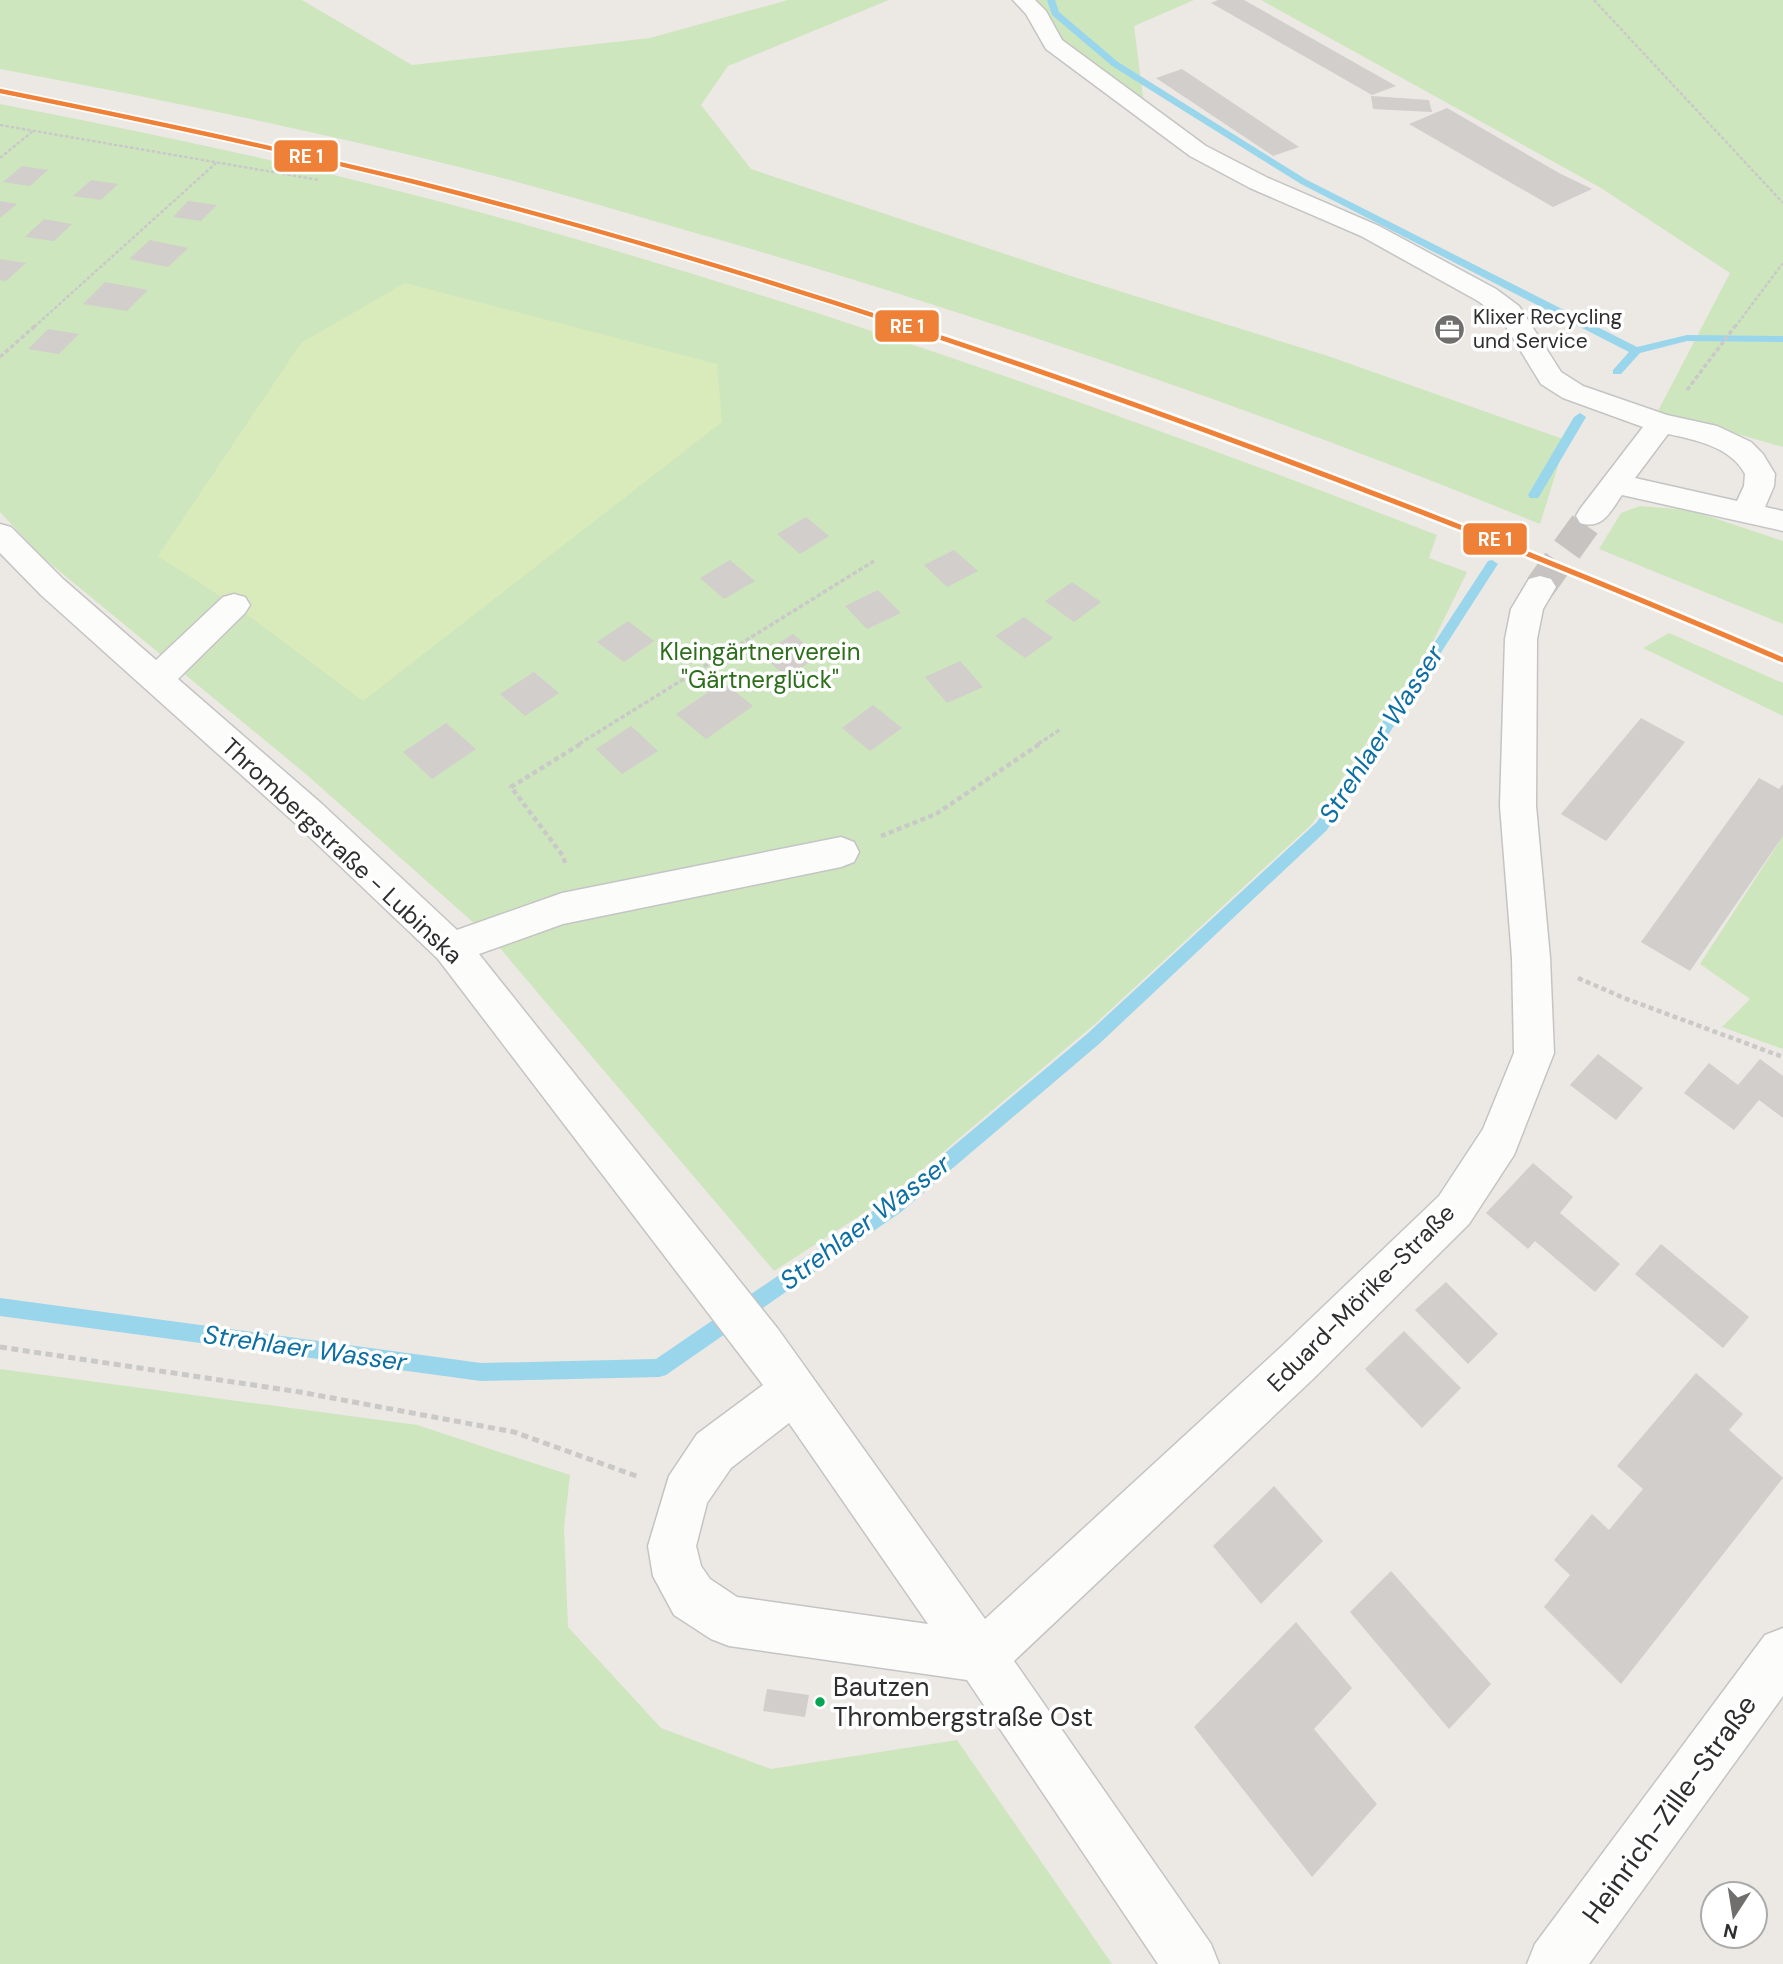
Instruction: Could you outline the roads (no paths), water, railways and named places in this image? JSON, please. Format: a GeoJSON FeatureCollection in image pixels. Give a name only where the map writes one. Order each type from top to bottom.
{"type":"FeatureCollection","features":[{"type":"Feature","properties":{"kind":"street"},"geometry":{"type":"LineString","coordinates":[[1023,0],[1035,11],[1054,44],[1198,151],[1259,183],[1370,231],[1487,295],[1510,313],[1551,377],[1573,392],[1604,405],[1725,440],[1753,461],[1760,474],[1759,486],[1747,513]]}},
{"type":"Feature","properties":{"kind":"street"},"geometry":{"type":"LineString","coordinates":[[1591,516],[1661,423]]}},
{"type":"Feature","properties":{"kind":"street"},"geometry":{"type":"LineString","coordinates":[[1615,484],[1783,521]]}},
{"type":"Feature","properties":{"kind":"street","name":"Thrombergstraße - Lubinska"},"geometry":{"type":"LineString","coordinates":[[0,534],[52,587],[309,814],[451,948],[762,1345],[794,1390]]}},
{"type":"Feature","properties":{"kind":"street","name":"Eduard-Mörike-Straße"},"geometry":{"type":"LineString","coordinates":[[981,1657],[1287,1372],[1454,1210],[1499,1141],[1534,1053],[1531,958],[1518,806],[1521,639],[1527,609],[1540,587]]}},
{"type":"Feature","properties":{"kind":"street"},"geometry":{"type":"LineString","coordinates":[[156,680],[234,606]]}},
{"type":"Feature","properties":{"kind":"street"},"geometry":{"type":"LineString","coordinates":[[451,948],[562,909],[841,852]]}},
{"type":"Feature","properties":{"kind":"street"},"geometry":{"type":"LineString","coordinates":[[981,1657],[729,1621],[692,1597],[678,1576],[672,1546],[686,1493],[714,1451],[794,1390],[981,1657],[1191,1964]]}},
{"type":"Feature","properties":{"kind":"street","name":"Heinrich-Zille-Straße"},"geometry":{"type":"LineString","coordinates":[[1555,1964],[1783,1653]]}},
{"type":"Feature","properties":{"kind":"waterway"},"geometry":{"type":"LineString","coordinates":[[1051,0],[1055,13],[1115,64],[1304,182],[1636,351]]}},
{"type":"Feature","properties":{"kind":"waterway","name":"Strehlaer Wasser"},"geometry":{"type":"LineString","coordinates":[[1636,351],[1687,338],[1783,339]]}},
{"type":"Feature","properties":{"kind":"waterway"},"geometry":{"type":"LineString","coordinates":[[1617,372],[1636,351]]}},
{"type":"Feature","properties":{"kind":"waterway"},"geometry":{"type":"LineString","coordinates":[[1534,495],[1580,417]]}},
{"type":"Feature","properties":{"kind":"waterway","name":"Strehlaer Wasser"},"geometry":{"type":"LineString","coordinates":[[0,1307],[481,1372],[659,1368],[895,1206],[1093,1039],[1322,826],[1492,564]]}},
{"type":"Feature","properties":{"kind":"tunnel"},"geometry":{"type":"LineString","coordinates":[[1540,587],[1591,516]]}},
{"type":"Feature","properties":{"kind":"place","name":"Klixer Recycling und Service"},"geometry":{"type":"Point","coordinates":[1450,329]}},
{"type":"Feature","properties":{"kind":"place","name":"Bautzen Thrombergstraße Ost"},"geometry":{"type":"Point","coordinates":[820,1702]}},
{"type":"Feature","properties":{"kind":"park label","name":"Kleingärtnerverein \"Gärtnerglück\""},"geometry":{"type":"Point","coordinates":[760,666]}}]}
